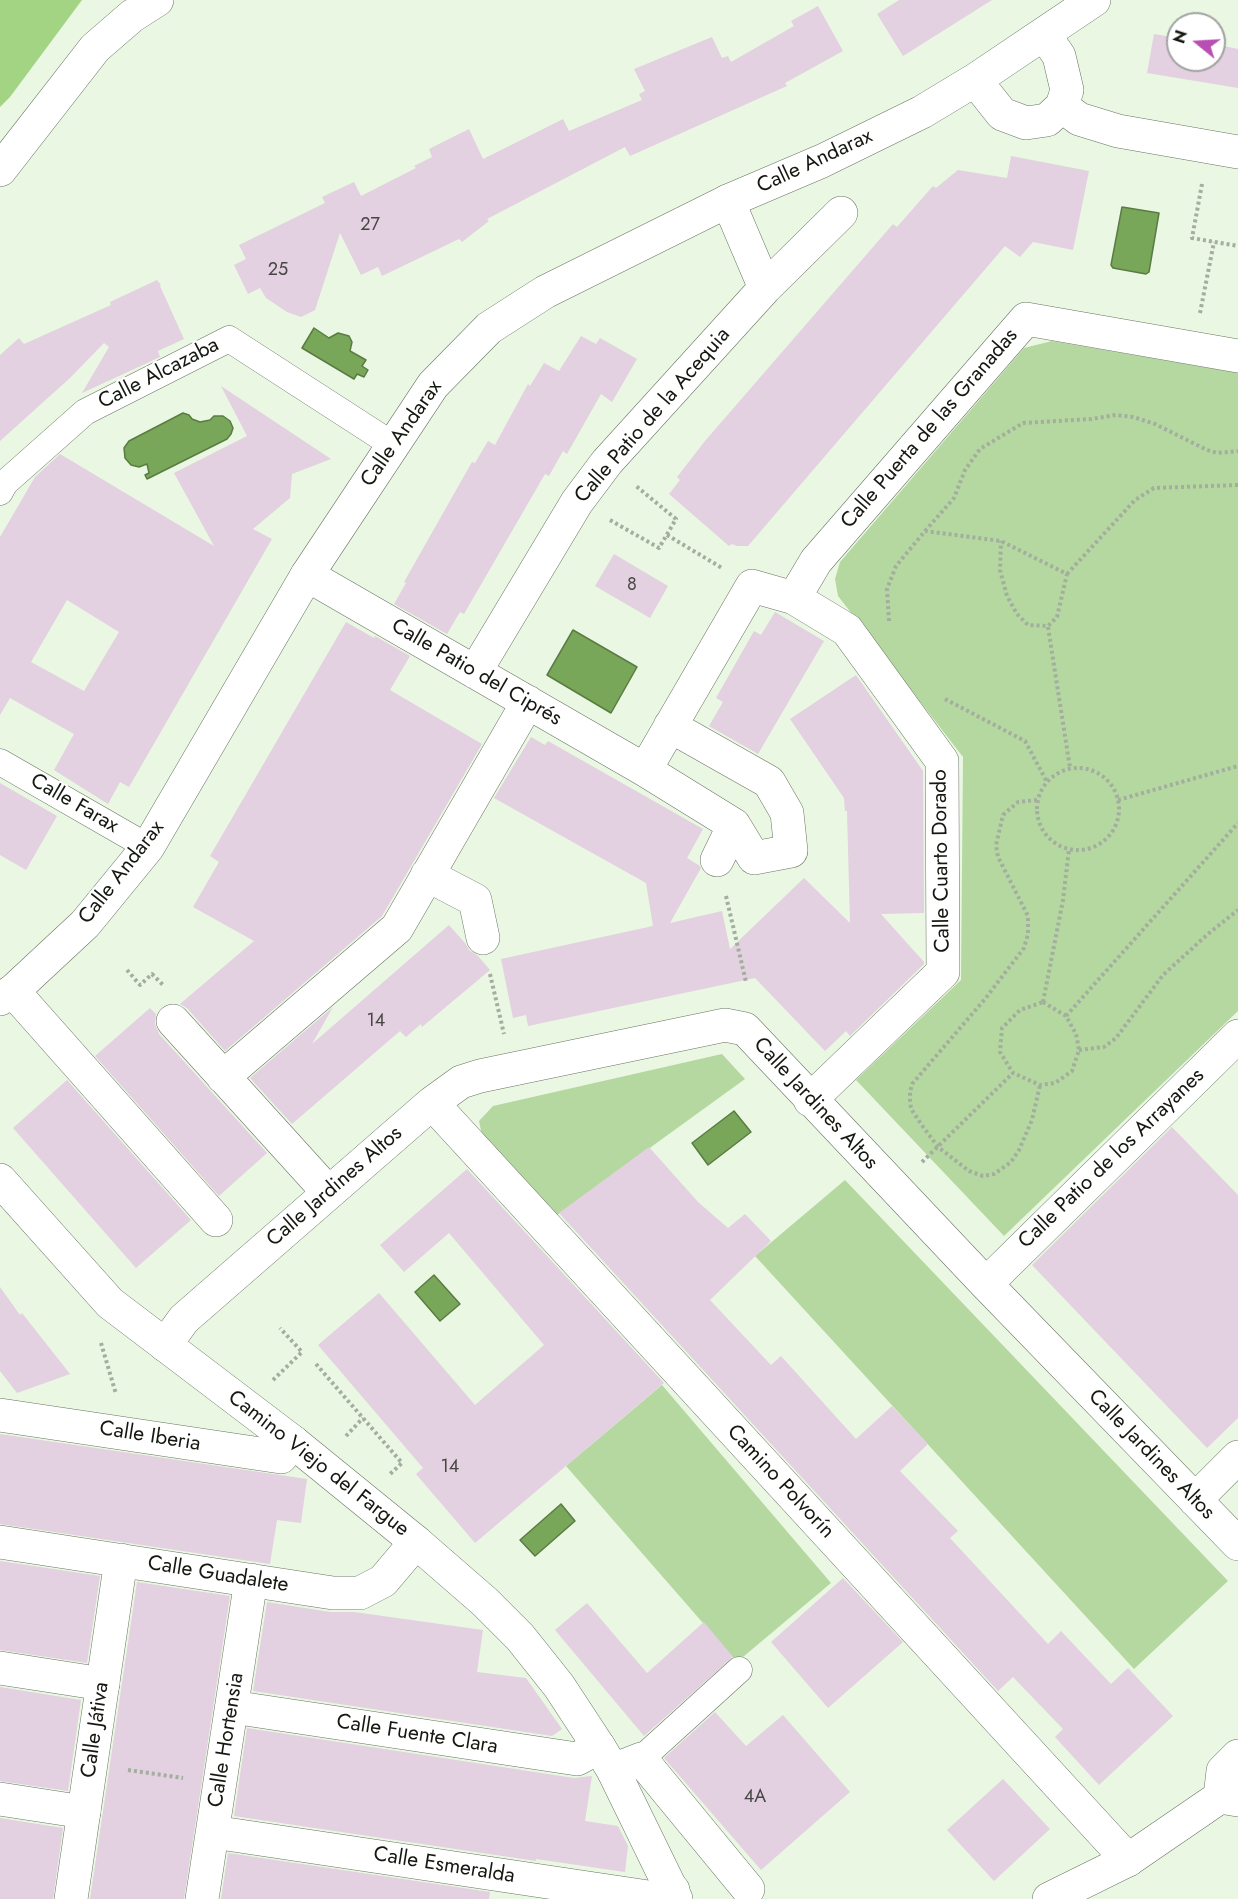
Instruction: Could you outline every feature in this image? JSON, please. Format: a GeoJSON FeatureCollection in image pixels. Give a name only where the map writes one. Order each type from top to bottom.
{"type":"FeatureCollection","features":[{"type":"Feature","properties":{"kind":"street"},"geometry":{"type":"LineString","coordinates":[[0,170],[95,48],[132,16],[157,0]]}},
{"type":"Feature","properties":{"kind":"street","name":"Calle Andarax"},"geometry":{"type":"LineString","coordinates":[[0,1022],[7,995],[85,924],[148,847],[307,575],[433,385],[489,328],[546,292],[728,201],[822,161],[922,112],[975,80],[1094,0]]}},
{"type":"Feature","properties":{"kind":"street"},"geometry":{"type":"LineString","coordinates":[[975,80],[1002,114],[1026,123],[1047,120],[1062,106],[1067,90],[1059,56],[1044,34]]}},
{"type":"Feature","properties":{"kind":"street"},"geometry":{"type":"LineString","coordinates":[[1062,106],[1079,119],[1118,131],[1238,152]]}},
{"type":"Feature","properties":{"kind":"street"},"geometry":{"type":"LineString","coordinates":[[728,201],[765,288]]}},
{"type":"Feature","properties":{"kind":"street","name":"Calle Patio de la Acequia"},"geometry":{"type":"LineString","coordinates":[[475,672],[577,502],[607,462],[765,288],[841,213]]}},
{"type":"Feature","properties":{"kind":"street","name":"Calle Puerta de las Granadas"},"geometry":{"type":"LineString","coordinates":[[794,598],[816,561],[1026,319],[1238,356]]}},
{"type":"Feature","properties":{"kind":"street","name":"Calle Alcazaba"},"geometry":{"type":"LineString","coordinates":[[0,492],[5,483],[85,412],[229,339],[393,445]]}},
{"type":"Feature","properties":{"kind":"street","name":"Calle Patio del Ciprés"},"geometry":{"type":"LineString","coordinates":[[307,575],[645,770],[734,825],[754,858],[791,851],[787,813],[769,782],[670,726]]}},
{"type":"Feature","properties":{"kind":"street"},"geometry":{"type":"LineString","coordinates":[[645,770],[670,726],[740,578]]}},
{"type":"Feature","properties":{"kind":"street","name":"Calle Cuarto Dorado"},"geometry":{"type":"LineString","coordinates":[[740,578],[794,598],[847,630],[942,761],[943,972],[810,1100]]}},
{"type":"Feature","properties":{"kind":"street"},"geometry":{"type":"LineString","coordinates":[[224,1077],[397,928],[528,702]]}},
{"type":"Feature","properties":{"kind":"street","name":"Calle Farax"},"geometry":{"type":"LineString","coordinates":[[0,762],[148,847]]}},
{"type":"Feature","properties":{"kind":"street"},"geometry":{"type":"LineString","coordinates":[[717,860],[734,825]]}},
{"type":"Feature","properties":{"kind":"street"},"geometry":{"type":"LineString","coordinates":[[427,875],[475,900],[483,938]]}},
{"type":"Feature","properties":{"kind":"street"},"geometry":{"type":"LineString","coordinates":[[7,995],[216,1220]]}},
{"type":"Feature","properties":{"kind":"street"},"geometry":{"type":"LineString","coordinates":[[171,1006],[224,1077],[328,1192]]}},
{"type":"Feature","properties":{"kind":"street","name":"Calle Jardines Altos"},"geometry":{"type":"LineString","coordinates":[[165,1345],[184,1319],[432,1103],[461,1082],[725,1024],[745,1029],[810,1100],[1238,1545]]}},
{"type":"Feature","properties":{"kind":"street","name":"Calle Patio de los Arrayanes"},"geometry":{"type":"LineString","coordinates":[[986,1284],[1238,1035]]}},
{"type":"Feature","properties":{"kind":"street","name":"Camino Polvorín"},"geometry":{"type":"LineString","coordinates":[[432,1103],[1128,1860]]}},
{"type":"Feature","properties":{"kind":"street","name":"Camino Viejo del Fargue"},"geometry":{"type":"LineString","coordinates":[[0,1180],[13,1207],[110,1303],[293,1442],[416,1542],[485,1602],[520,1637],[618,1758],[748,1889]]}},
{"type":"Feature","properties":{"kind":"street","name":"Calle Iberia"},"geometry":{"type":"LineString","coordinates":[[0,1415],[281,1457],[293,1442]]}},
{"type":"Feature","properties":{"kind":"street"},"geometry":{"type":"LineString","coordinates":[[1195,1500],[1238,1457]]}},
{"type":"Feature","properties":{"kind":"street","name":"Calle Guadalete"},"geometry":{"type":"LineString","coordinates":[[0,1542],[333,1593],[360,1593],[382,1581],[416,1542]]}},
{"type":"Feature","properties":{"kind":"street","name":"Calle Játiva"},"geometry":{"type":"LineString","coordinates":[[71,1899],[121,1560]]}},
{"type":"Feature","properties":{"kind":"street","name":"Calle Hortensia"},"geometry":{"type":"LineString","coordinates":[[202,1899],[251,1580]]}},
{"type":"Feature","properties":{"kind":"street"},"geometry":{"type":"LineString","coordinates":[[0,1668],[103,1684]]}},
{"type":"Feature","properties":{"kind":"street"},"geometry":{"type":"LineString","coordinates":[[618,1758],[739,1670]]}},
{"type":"Feature","properties":{"kind":"street","name":"Calle Fuente Clara"},"geometry":{"type":"LineString","coordinates":[[232,1707],[577,1759],[618,1758]]}},
{"type":"Feature","properties":{"kind":"street"},"geometry":{"type":"LineString","coordinates":[[1049,1899],[1128,1860],[1229,1799],[1222,1771],[1238,1756]]}},
{"type":"Feature","properties":{"kind":"street","name":"Camino Viejo del Fargue"},"geometry":{"type":"LineString","coordinates":[[618,1758],[674,1894]]}},
{"type":"Feature","properties":{"kind":"street"},"geometry":{"type":"LineString","coordinates":[[0,1799],[84,1812]]}},
{"type":"Feature","properties":{"kind":"street","name":"Calle Esmeralda"},"geometry":{"type":"LineString","coordinates":[[213,1832],[505,1887],[655,1898],[674,1894]]}},
{"type":"Feature","properties":{"kind":"path"},"geometry":{"type":"LineString","coordinates":[[1203,181],[1192,238],[1238,246]]}},
{"type":"Feature","properties":{"kind":"path"},"geometry":{"type":"LineString","coordinates":[[1199,318],[1214,242]]}},
{"type":"Feature","properties":{"kind":"path"},"geometry":{"type":"LineString","coordinates":[[891,627],[888,616],[887,589],[896,566],[954,498],[965,470],[980,449],[1023,423],[1091,419],[1116,415],[1133,417],[1155,424],[1207,450],[1217,453],[1238,451]]}},
{"type":"Feature","properties":{"kind":"path"},"geometry":{"type":"LineString","coordinates":[[609,520],[659,548],[667,535],[676,519],[631,482]]}},
{"type":"Feature","properties":{"kind":"path"},"geometry":{"type":"LineString","coordinates":[[1048,626],[1057,616],[1067,574],[1135,500],[1154,488],[1238,485]]}},
{"type":"Feature","properties":{"kind":"path"},"geometry":{"type":"LineString","coordinates":[[925,531],[1001,541],[1067,574]]}},
{"type":"Feature","properties":{"kind":"path"},"geometry":{"type":"LineString","coordinates":[[667,535],[740,578]]}},
{"type":"Feature","properties":{"kind":"path"},"geometry":{"type":"LineString","coordinates":[[1001,541],[1000,570],[1007,596],[1017,614],[1028,625],[1048,626]]}},
{"type":"Feature","properties":{"kind":"path"},"geometry":{"type":"LineString","coordinates":[[1048,626],[1070,768]]}},
{"type":"Feature","properties":{"kind":"path"},"geometry":{"type":"LineString","coordinates":[[942,698],[1025,741],[1047,782]]}},
{"type":"Feature","properties":{"kind":"path"},"geometry":{"type":"LineString","coordinates":[[1118,800],[1238,766]]}},
{"type":"Feature","properties":{"kind":"path"},"geometry":{"type":"LineString","coordinates":[[1083,767],[1106,778],[1114,788],[1118,800],[1119,814],[1114,827],[1107,838],[1096,846],[1069,849],[1057,845],[1047,836],[1036,813],[1037,800],[1047,782],[1057,773],[1070,768],[1083,767]]}},
{"type":"Feature","properties":{"kind":"path"},"geometry":{"type":"LineString","coordinates":[[1037,800],[1017,802],[1004,815],[996,845],[998,857],[1028,916],[1028,934],[1024,948],[985,999],[912,1084],[911,1109],[938,1147],[969,1171],[984,1176],[1005,1168],[1020,1150],[1032,1120],[1040,1085]]}},
{"type":"Feature","properties":{"kind":"path"},"geometry":{"type":"LineString","coordinates":[[1066,1016],[1238,823]]}},
{"type":"Feature","properties":{"kind":"path"},"geometry":{"type":"LineString","coordinates":[[1043,1002],[1069,849]]}},
{"type":"Feature","properties":{"kind":"path"},"geometry":{"type":"LineString","coordinates":[[717,860],[747,982]]}},
{"type":"Feature","properties":{"kind":"path"},"geometry":{"type":"LineString","coordinates":[[1079,1050],[1104,1047],[1116,1038],[1163,975],[1208,933],[1238,910]]}},
{"type":"Feature","properties":{"kind":"path"},"geometry":{"type":"LineString","coordinates":[[483,938],[504,1034]]}},
{"type":"Feature","properties":{"kind":"path"},"geometry":{"type":"LineString","coordinates":[[128,970],[140,985],[152,974],[171,1006]]}},
{"type":"Feature","properties":{"kind":"path"},"geometry":{"type":"LineString","coordinates":[[1043,1002],[1066,1016],[1076,1034],[1079,1050],[1072,1071],[1055,1083],[1040,1085],[1014,1072],[1000,1052],[1002,1028],[1020,1010],[1043,1002]]}},
{"type":"Feature","properties":{"kind":"path"},"geometry":{"type":"LineString","coordinates":[[921,1163],[1014,1072]]}},
{"type":"Feature","properties":{"kind":"path"},"geometry":{"type":"LineString","coordinates":[[270,1384],[302,1352],[280,1328]]}},
{"type":"Feature","properties":{"kind":"path"},"geometry":{"type":"LineString","coordinates":[[98,1334],[118,1401]]}},
{"type":"Feature","properties":{"kind":"path"},"geometry":{"type":"LineString","coordinates":[[316,1364],[402,1463],[388,1477]]}},
{"type":"Feature","properties":{"kind":"path"},"geometry":{"type":"LineString","coordinates":[[342,1440],[363,1418]]}},
{"type":"Feature","properties":{"kind":"path"},"geometry":{"type":"LineString","coordinates":[[148,1773],[194,1779]]}},
{"type":"Feature","properties":{"kind":"shaded area"},"geometry":{"type":"Polygon","coordinates":[[[0,0],[82,0],[10,97],[0,107],[0,0]]]}},
{"type":"Feature","properties":{"kind":"shaded area"},"geometry":{"type":"Polygon","coordinates":[[[1122,207],[1159,213],[1149,272],[1146,274],[1113,268],[1111,265],[1122,207]]]}},
{"type":"Feature","properties":{"kind":"shaded area"},"geometry":{"type":"Polygon","coordinates":[[[314,328],[329,338],[338,333],[349,336],[352,342],[350,351],[366,360],[362,366],[368,370],[364,377],[357,374],[354,379],[302,348],[314,328]]]}},
{"type":"Feature","properties":{"kind":"shaded area"},"geometry":{"type":"Polygon","coordinates":[[[1052,341],[1238,373],[1238,1011],[1004,1236],[856,1080],[961,980],[963,757],[838,596],[835,579],[840,562],[1024,348],[1052,341]]]}},
{"type":"Feature","properties":{"kind":"shaded area"},"geometry":{"type":"Polygon","coordinates":[[[183,413],[200,422],[210,420],[214,416],[223,416],[230,421],[233,428],[231,434],[227,439],[147,479],[145,475],[149,473],[147,464],[139,467],[131,465],[125,458],[124,448],[129,441],[183,413]]]}},
{"type":"Feature","properties":{"kind":"shaded area"},"geometry":{"type":"Polygon","coordinates":[[[573,630],[637,667],[611,713],[547,675],[573,630]]]}},
{"type":"Feature","properties":{"kind":"shaded area"},"geometry":{"type":"Polygon","coordinates":[[[722,1054],[745,1079],[553,1218],[482,1135],[479,1121],[493,1106],[722,1054]]]}},
{"type":"Feature","properties":{"kind":"shaded area"},"geometry":{"type":"Polygon","coordinates":[[[734,1111],[751,1132],[708,1165],[692,1143],[734,1111]]]}},
{"type":"Feature","properties":{"kind":"shaded area"},"geometry":{"type":"Polygon","coordinates":[[[845,1180],[1228,1581],[1134,1669],[755,1256],[845,1180]]]}},
{"type":"Feature","properties":{"kind":"shaded area"},"geometry":{"type":"Polygon","coordinates":[[[434,1275],[460,1304],[440,1321],[415,1292],[434,1275]]]}},
{"type":"Feature","properties":{"kind":"shaded area"},"geometry":{"type":"Polygon","coordinates":[[[662,1385],[831,1583],[737,1662],[566,1466],[662,1385]]]}},
{"type":"Feature","properties":{"kind":"shaded area"},"geometry":{"type":"Polygon","coordinates":[[[561,1504],[575,1521],[535,1556],[520,1540],[561,1504]]]}},
{"type":"Feature","properties":{"kind":"building"},"geometry":{"type":"Polygon","coordinates":[[[899,0],[992,0],[903,56],[877,14],[899,0]]]}},
{"type":"Feature","properties":{"kind":"building"},"geometry":{"type":"Polygon","coordinates":[[[818,6],[843,51],[785,83],[787,86],[630,156],[625,147],[487,219],[489,221],[462,242],[459,239],[382,276],[378,267],[361,275],[340,233],[315,310],[301,317],[287,312],[266,298],[260,288],[248,294],[234,265],[246,259],[239,245],[325,203],[322,197],[354,182],[361,196],[416,168],[414,166],[432,157],[429,149],[469,129],[483,159],[563,119],[569,131],[642,100],[639,94],[645,91],[634,69],[712,37],[722,58],[728,56],[731,62],[794,26],[791,21],[818,6]]]}},
{"type":"Feature","properties":{"kind":"building"},"geometry":{"type":"Polygon","coordinates":[[[1154,34],[1166,36],[1166,72],[1226,72],[1226,46],[1238,49],[1238,88],[1147,73],[1154,34]]]}},
{"type":"Feature","properties":{"kind":"building"},"geometry":{"type":"Polygon","coordinates":[[[1011,156],[1089,171],[1073,250],[1033,242],[1020,257],[1005,246],[748,546],[732,544],[729,546],[669,494],[680,480],[677,477],[705,441],[893,224],[897,227],[933,186],[936,188],[958,170],[1007,178],[1011,156]]]}},
{"type":"Feature","properties":{"kind":"building"},"geometry":{"type":"Polygon","coordinates":[[[157,280],[184,339],[158,351],[160,357],[82,393],[109,347],[104,343],[70,378],[0,441],[0,355],[19,338],[24,344],[111,305],[110,302],[157,280]]]}},
{"type":"Feature","properties":{"kind":"building"},"geometry":{"type":"Polygon","coordinates":[[[581,336],[596,344],[600,338],[637,359],[612,402],[601,394],[567,454],[563,451],[549,476],[545,474],[464,614],[460,612],[447,634],[394,604],[406,583],[404,582],[472,462],[475,463],[488,441],[495,445],[528,384],[530,386],[544,363],[559,371],[581,336]]]}},
{"type":"Feature","properties":{"kind":"building"},"geometry":{"type":"Polygon","coordinates":[[[221,386],[331,459],[292,474],[290,498],[253,529],[272,539],[129,787],[120,782],[108,804],[54,770],[74,734],[10,698],[0,715],[0,537],[35,477],[60,454],[214,546],[174,473],[247,436],[221,386]],[[67,600],[31,662],[84,691],[119,632],[67,600]]]}},
{"type":"Feature","properties":{"kind":"building"},"geometry":{"type":"Polygon","coordinates":[[[614,554],[668,586],[650,618],[595,586],[614,554]]]}},
{"type":"Feature","properties":{"kind":"building"},"geometry":{"type":"Polygon","coordinates":[[[775,612],[824,641],[758,754],[709,726],[723,702],[716,698],[754,631],[761,635],[775,612]]]}},
{"type":"Feature","properties":{"kind":"building"},"geometry":{"type":"Polygon","coordinates":[[[346,622],[410,656],[390,690],[482,744],[382,916],[225,1051],[187,1008],[180,1004],[254,941],[193,907],[219,862],[210,856],[346,622]]]}},
{"type":"Feature","properties":{"kind":"building"},"geometry":{"type":"Polygon","coordinates":[[[856,675],[923,771],[924,913],[881,914],[924,964],[850,1036],[846,1031],[825,1051],[755,978],[528,1026],[526,1015],[513,1018],[501,959],[653,926],[646,883],[494,798],[531,737],[545,745],[548,741],[703,829],[687,858],[701,868],[670,923],[722,911],[730,949],[804,878],[850,923],[847,811],[845,811],[844,798],[790,719],[856,675]]]}},
{"type":"Feature","properties":{"kind":"building"},"geometry":{"type":"Polygon","coordinates":[[[0,783],[57,816],[26,870],[0,855],[0,783]]]}},
{"type":"Feature","properties":{"kind":"building"},"geometry":{"type":"Polygon","coordinates":[[[449,925],[469,950],[478,956],[490,970],[422,1027],[421,1024],[406,1037],[400,1031],[292,1124],[250,1078],[333,1007],[312,1044],[449,925]]]}},
{"type":"Feature","properties":{"kind":"building"},"geometry":{"type":"Polygon","coordinates":[[[150,1008],[156,1014],[155,1024],[159,1034],[267,1153],[219,1196],[95,1056],[150,1008]]]}},
{"type":"Feature","properties":{"kind":"building"},"geometry":{"type":"Polygon","coordinates":[[[67,1080],[191,1220],[136,1268],[13,1128],[67,1080]]]}},
{"type":"Feature","properties":{"kind":"building"},"geometry":{"type":"Polygon","coordinates":[[[1172,1127],[1238,1195],[1238,1418],[1207,1448],[1032,1265],[1172,1127]]]}},
{"type":"Feature","properties":{"kind":"building"},"geometry":{"type":"Polygon","coordinates":[[[649,1147],[698,1202],[728,1228],[745,1214],[771,1241],[710,1300],[771,1365],[781,1356],[856,1439],[892,1406],[928,1444],[900,1471],[958,1531],[950,1538],[1048,1644],[1061,1631],[1111,1684],[1128,1668],[1173,1716],[1099,1785],[1055,1737],[1063,1729],[1013,1677],[998,1691],[559,1213],[649,1147]]]}},
{"type":"Feature","properties":{"kind":"building"},"geometry":{"type":"Polygon","coordinates":[[[467,1169],[664,1383],[475,1543],[416,1474],[423,1468],[318,1345],[379,1293],[475,1405],[544,1345],[449,1233],[404,1272],[380,1245],[467,1169]]]}},
{"type":"Feature","properties":{"kind":"building"},"geometry":{"type":"Polygon","coordinates":[[[0,1287],[20,1315],[22,1313],[70,1374],[17,1393],[0,1371],[0,1287]]]}},
{"type":"Feature","properties":{"kind":"building"},"geometry":{"type":"Polygon","coordinates":[[[0,1434],[307,1479],[301,1523],[277,1520],[270,1564],[0,1524],[0,1434]]]}},
{"type":"Feature","properties":{"kind":"building"},"geometry":{"type":"Polygon","coordinates":[[[0,1561],[100,1576],[87,1663],[0,1650],[0,1561]]]}},
{"type":"Feature","properties":{"kind":"building"},"geometry":{"type":"Polygon","coordinates":[[[843,1578],[903,1642],[828,1708],[771,1642],[843,1578]]]}},
{"type":"Feature","properties":{"kind":"building"},"geometry":{"type":"Polygon","coordinates":[[[137,1582],[230,1596],[184,1899],[90,1899],[137,1582]]]}},
{"type":"Feature","properties":{"kind":"building"},"geometry":{"type":"Polygon","coordinates":[[[267,1602],[330,1612],[354,1612],[483,1630],[477,1672],[526,1678],[562,1729],[552,1736],[253,1691],[267,1602]]]}},
{"type":"Feature","properties":{"kind":"building"},"geometry":{"type":"Polygon","coordinates":[[[587,1603],[647,1673],[704,1622],[733,1657],[644,1736],[555,1630],[587,1603]]]}},
{"type":"Feature","properties":{"kind":"building"},"geometry":{"type":"Polygon","coordinates":[[[0,1687],[81,1700],[68,1791],[0,1781],[0,1687]]]}},
{"type":"Feature","properties":{"kind":"building"},"geometry":{"type":"Polygon","coordinates":[[[715,1712],[746,1746],[783,1715],[850,1792],[761,1870],[664,1758],[715,1712]]]}},
{"type":"Feature","properties":{"kind":"building"},"geometry":{"type":"Polygon","coordinates":[[[247,1728],[574,1778],[592,1776],[585,1821],[618,1826],[628,1846],[625,1872],[234,1816],[247,1728]]]}},
{"type":"Feature","properties":{"kind":"building"},"geometry":{"type":"Polygon","coordinates":[[[1003,1779],[1050,1829],[994,1881],[947,1830],[1003,1779]]]}},
{"type":"Feature","properties":{"kind":"building"},"geometry":{"type":"Polygon","coordinates":[[[0,1818],[63,1828],[53,1899],[0,1899],[0,1818]]]}},
{"type":"Feature","properties":{"kind":"building"},"geometry":{"type":"Polygon","coordinates":[[[228,1853],[490,1892],[489,1899],[221,1899],[228,1853]]]}}]}
